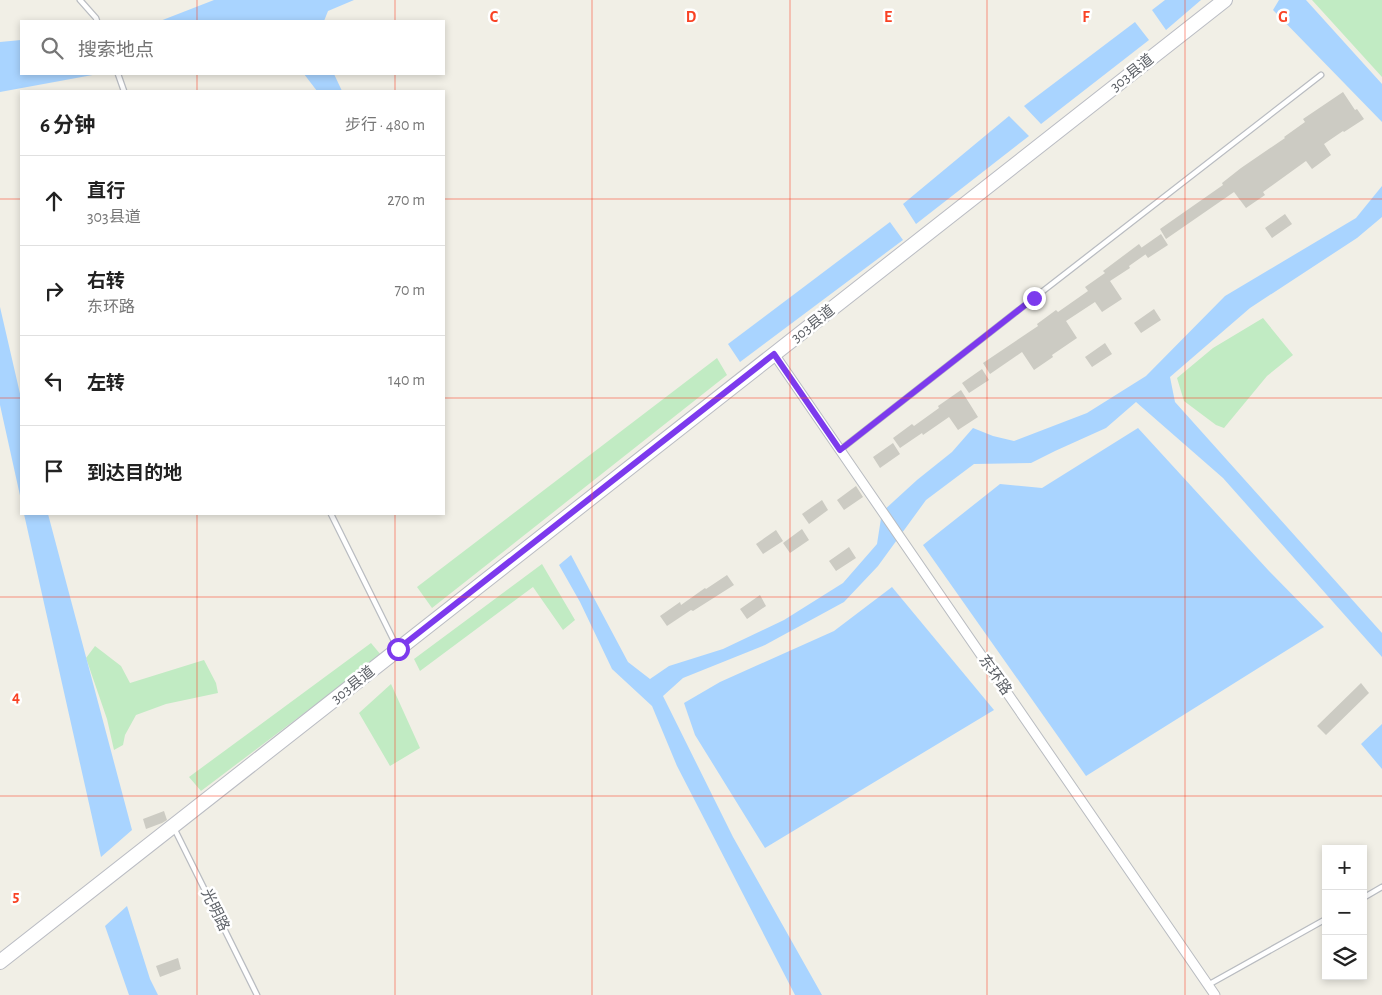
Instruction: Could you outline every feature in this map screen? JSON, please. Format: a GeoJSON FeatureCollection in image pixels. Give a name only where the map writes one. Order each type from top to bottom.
{"type":"FeatureCollection","features":[{"type":"Feature","properties":{"kind":"main road","name":"303县道"},"geometry":{"type":"LineString","coordinates":[[0,962],[1225,0]]}},
{"type":"Feature","properties":{"kind":"street","name":"东环路"},"geometry":{"type":"LineString","coordinates":[[774,354],[1215,995]]}},
{"type":"Feature","properties":{"kind":"lane"},"geometry":{"type":"LineString","coordinates":[[80,0],[97,20]]}},
{"type":"Feature","properties":{"kind":"lane"},"geometry":{"type":"LineString","coordinates":[[118,75],[124,90]]}},
{"type":"Feature","properties":{"kind":"lane"},"geometry":{"type":"LineString","coordinates":[[840,450],[1321,75]]}},
{"type":"Feature","properties":{"kind":"lane"},"geometry":{"type":"LineString","coordinates":[[331,515],[398,649]]}},
{"type":"Feature","properties":{"kind":"lane","name":"光明路"},"geometry":{"type":"LineString","coordinates":[[173,826],[257,995]]}},
{"type":"Feature","properties":{"kind":"lane"},"geometry":{"type":"LineString","coordinates":[[1367,896],[1382,887]]}},
{"type":"Feature","properties":{"kind":"lane"},"geometry":{"type":"LineString","coordinates":[[1208,985],[1322,921]]}},
{"type":"Feature","properties":{"kind":"green space"},"geometry":{"type":"Polygon","coordinates":[[[1312,0],[1382,0],[1382,77],[1312,0]]]}},
{"type":"Feature","properties":{"kind":"green space"},"geometry":{"type":"Polygon","coordinates":[[[1263,318],[1293,355],[1267,376],[1224,428],[1216,425],[1184,401],[1177,378],[1213,348],[1263,318]]]}},
{"type":"Feature","properties":{"kind":"green space"},"geometry":{"type":"Polygon","coordinates":[[[717,358],[727,375],[432,608],[417,587],[717,358]]]}},
{"type":"Feature","properties":{"kind":"green space"},"geometry":{"type":"Polygon","coordinates":[[[542,564],[575,620],[563,630],[533,587],[420,671],[414,659],[542,564]]]}},
{"type":"Feature","properties":{"kind":"green space"},"geometry":{"type":"Polygon","coordinates":[[[371,643],[381,655],[201,791],[189,777],[371,643]]]}},
{"type":"Feature","properties":{"kind":"green space"},"geometry":{"type":"Polygon","coordinates":[[[95,646],[121,666],[130,683],[204,660],[216,683],[218,693],[166,704],[136,715],[125,735],[123,745],[114,750],[107,719],[86,658],[95,646]]]}},
{"type":"Feature","properties":{"kind":"green space"},"geometry":{"type":"Polygon","coordinates":[[[391,684],[420,748],[390,766],[359,713],[391,684]]]}},
{"type":"Feature","properties":{"kind":"water"},"geometry":{"type":"Polygon","coordinates":[[[214,0],[354,0],[328,11],[324,20],[163,20],[214,0]]]}},
{"type":"Feature","properties":{"kind":"water"},"geometry":{"type":"Polygon","coordinates":[[[1165,0],[1201,0],[1166,30],[1152,10],[1165,0]]]}},
{"type":"Feature","properties":{"kind":"water"},"geometry":{"type":"Polygon","coordinates":[[[1279,0],[1306,0],[1382,84],[1382,122],[1273,10],[1279,0]]]}},
{"type":"Feature","properties":{"kind":"water"},"geometry":{"type":"Polygon","coordinates":[[[1135,22],[1149,40],[1041,124],[1024,106],[1135,22]]]}},
{"type":"Feature","properties":{"kind":"water"},"geometry":{"type":"Polygon","coordinates":[[[20,40],[20,75],[93,75],[0,92],[0,42],[20,40]]]}},
{"type":"Feature","properties":{"kind":"water"},"geometry":{"type":"Polygon","coordinates":[[[305,75],[334,75],[342,90],[316,90],[305,75]]]}},
{"type":"Feature","properties":{"kind":"water"},"geometry":{"type":"Polygon","coordinates":[[[1009,116],[1029,136],[916,224],[903,204],[1009,116]]]}},
{"type":"Feature","properties":{"kind":"water"},"geometry":{"type":"Polygon","coordinates":[[[1382,186],[1382,217],[1357,238],[1250,308],[1170,377],[1175,402],[1382,633],[1382,657],[1223,478],[1136,402],[1106,428],[1031,463],[974,464],[926,500],[878,566],[844,602],[765,645],[683,678],[663,696],[733,837],[822,995],[795,995],[677,766],[652,706],[612,669],[580,602],[559,565],[571,555],[628,662],[650,679],[669,666],[723,649],[784,620],[843,583],[877,544],[882,512],[917,480],[952,452],[973,428],[993,436],[1014,441],[1087,413],[1146,376],[1225,296],[1356,218],[1382,186]]]}},
{"type":"Feature","properties":{"kind":"water"},"geometry":{"type":"Polygon","coordinates":[[[890,222],[903,240],[740,362],[728,344],[890,222]]]}},
{"type":"Feature","properties":{"kind":"water"},"geometry":{"type":"Polygon","coordinates":[[[0,307],[20,394],[20,495],[0,405],[0,307]]]}},
{"type":"Feature","properties":{"kind":"water"},"geometry":{"type":"Polygon","coordinates":[[[1138,428],[1269,571],[1324,627],[1086,776],[923,545],[1000,484],[1042,488],[1138,428]]]}},
{"type":"Feature","properties":{"kind":"water"},"geometry":{"type":"Polygon","coordinates":[[[24,515],[48,515],[132,830],[101,857],[24,515]]]}},
{"type":"Feature","properties":{"kind":"water"},"geometry":{"type":"Polygon","coordinates":[[[892,587],[994,710],[765,848],[695,735],[684,703],[720,682],[834,631],[892,587]]]}},
{"type":"Feature","properties":{"kind":"water"},"geometry":{"type":"Polygon","coordinates":[[[1382,724],[1382,769],[1361,744],[1382,724]]]}},
{"type":"Feature","properties":{"kind":"water"},"geometry":{"type":"Polygon","coordinates":[[[127,906],[150,979],[158,995],[129,995],[105,926],[127,906]]]}},
{"type":"Feature","properties":{"kind":"building"},"geometry":{"type":"Polygon","coordinates":[[[1343,92],[1355,110],[1357,109],[1364,119],[1324,144],[1331,155],[1312,169],[1306,161],[1263,192],[1265,195],[1246,208],[1234,192],[1166,239],[1160,229],[1223,185],[1222,183],[1241,168],[1305,122],[1303,119],[1343,92]]]}},
{"type":"Feature","properties":{"kind":"building"},"geometry":{"type":"Polygon","coordinates":[[[1285,214],[1292,224],[1272,238],[1265,228],[1285,214]]]}},
{"type":"Feature","properties":{"kind":"building"},"geometry":{"type":"Polygon","coordinates":[[[1161,234],[1168,245],[1148,258],[1141,248],[1161,234]]]}},
{"type":"Feature","properties":{"kind":"building"},"geometry":{"type":"Polygon","coordinates":[[[1139,244],[1146,254],[1129,266],[1130,268],[1110,281],[1122,299],[1102,312],[1095,302],[1066,321],[1077,338],[1034,370],[1022,352],[990,374],[983,363],[1038,326],[1037,324],[1056,310],[1058,312],[1088,291],[1085,287],[1105,273],[1103,271],[1139,244]]]}},
{"type":"Feature","properties":{"kind":"building"},"geometry":{"type":"Polygon","coordinates":[[[1154,309],[1161,320],[1141,333],[1134,323],[1154,309]]]}},
{"type":"Feature","properties":{"kind":"building"},"geometry":{"type":"Polygon","coordinates":[[[1105,343],[1112,354],[1092,367],[1085,357],[1105,343]]]}},
{"type":"Feature","properties":{"kind":"building"},"geometry":{"type":"Polygon","coordinates":[[[982,369],[989,380],[969,393],[962,383],[982,369]]]}},
{"type":"Feature","properties":{"kind":"building"},"geometry":{"type":"Polygon","coordinates":[[[961,390],[978,417],[958,430],[949,417],[900,448],[893,438],[912,424],[914,426],[961,390]]]}},
{"type":"Feature","properties":{"kind":"building"},"geometry":{"type":"Polygon","coordinates":[[[893,443],[900,454],[880,468],[873,457],[893,443]]]}},
{"type":"Feature","properties":{"kind":"building"},"geometry":{"type":"Polygon","coordinates":[[[856,486],[863,497],[844,510],[837,500],[856,486]]]}},
{"type":"Feature","properties":{"kind":"building"},"geometry":{"type":"Polygon","coordinates":[[[822,500],[828,510],[809,524],[802,514],[822,500]]]}},
{"type":"Feature","properties":{"kind":"building"},"geometry":{"type":"Polygon","coordinates":[[[802,529],[809,540],[790,553],[783,543],[802,529]]]}},
{"type":"Feature","properties":{"kind":"building"},"geometry":{"type":"Polygon","coordinates":[[[776,530],[783,541],[763,554],[756,544],[776,530]]]}},
{"type":"Feature","properties":{"kind":"building"},"geometry":{"type":"Polygon","coordinates":[[[849,547],[856,558],[836,571],[829,561],[849,547]]]}},
{"type":"Feature","properties":{"kind":"building"},"geometry":{"type":"Polygon","coordinates":[[[727,575],[734,585],[667,626],[660,616],[680,602],[681,605],[727,575]]]}},
{"type":"Feature","properties":{"kind":"building"},"geometry":{"type":"Polygon","coordinates":[[[760,595],[766,606],[747,619],[740,609],[760,595]]]}},
{"type":"Feature","properties":{"kind":"building"},"geometry":{"type":"Polygon","coordinates":[[[1361,683],[1369,693],[1326,735],[1317,726],[1361,683]]]}},
{"type":"Feature","properties":{"kind":"building"},"geometry":{"type":"Polygon","coordinates":[[[164,811],[167,820],[146,829],[143,819],[164,811]]]}},
{"type":"Feature","properties":{"kind":"building"},"geometry":{"type":"Polygon","coordinates":[[[178,958],[181,969],[160,977],[156,966],[178,958]]]}},
{"type":"Feature","properties":{"kind":"route"},"geometry":{"type":"LineString","coordinates":[[398,649],[774,354],[840,450],[1034,298]]}}]}
